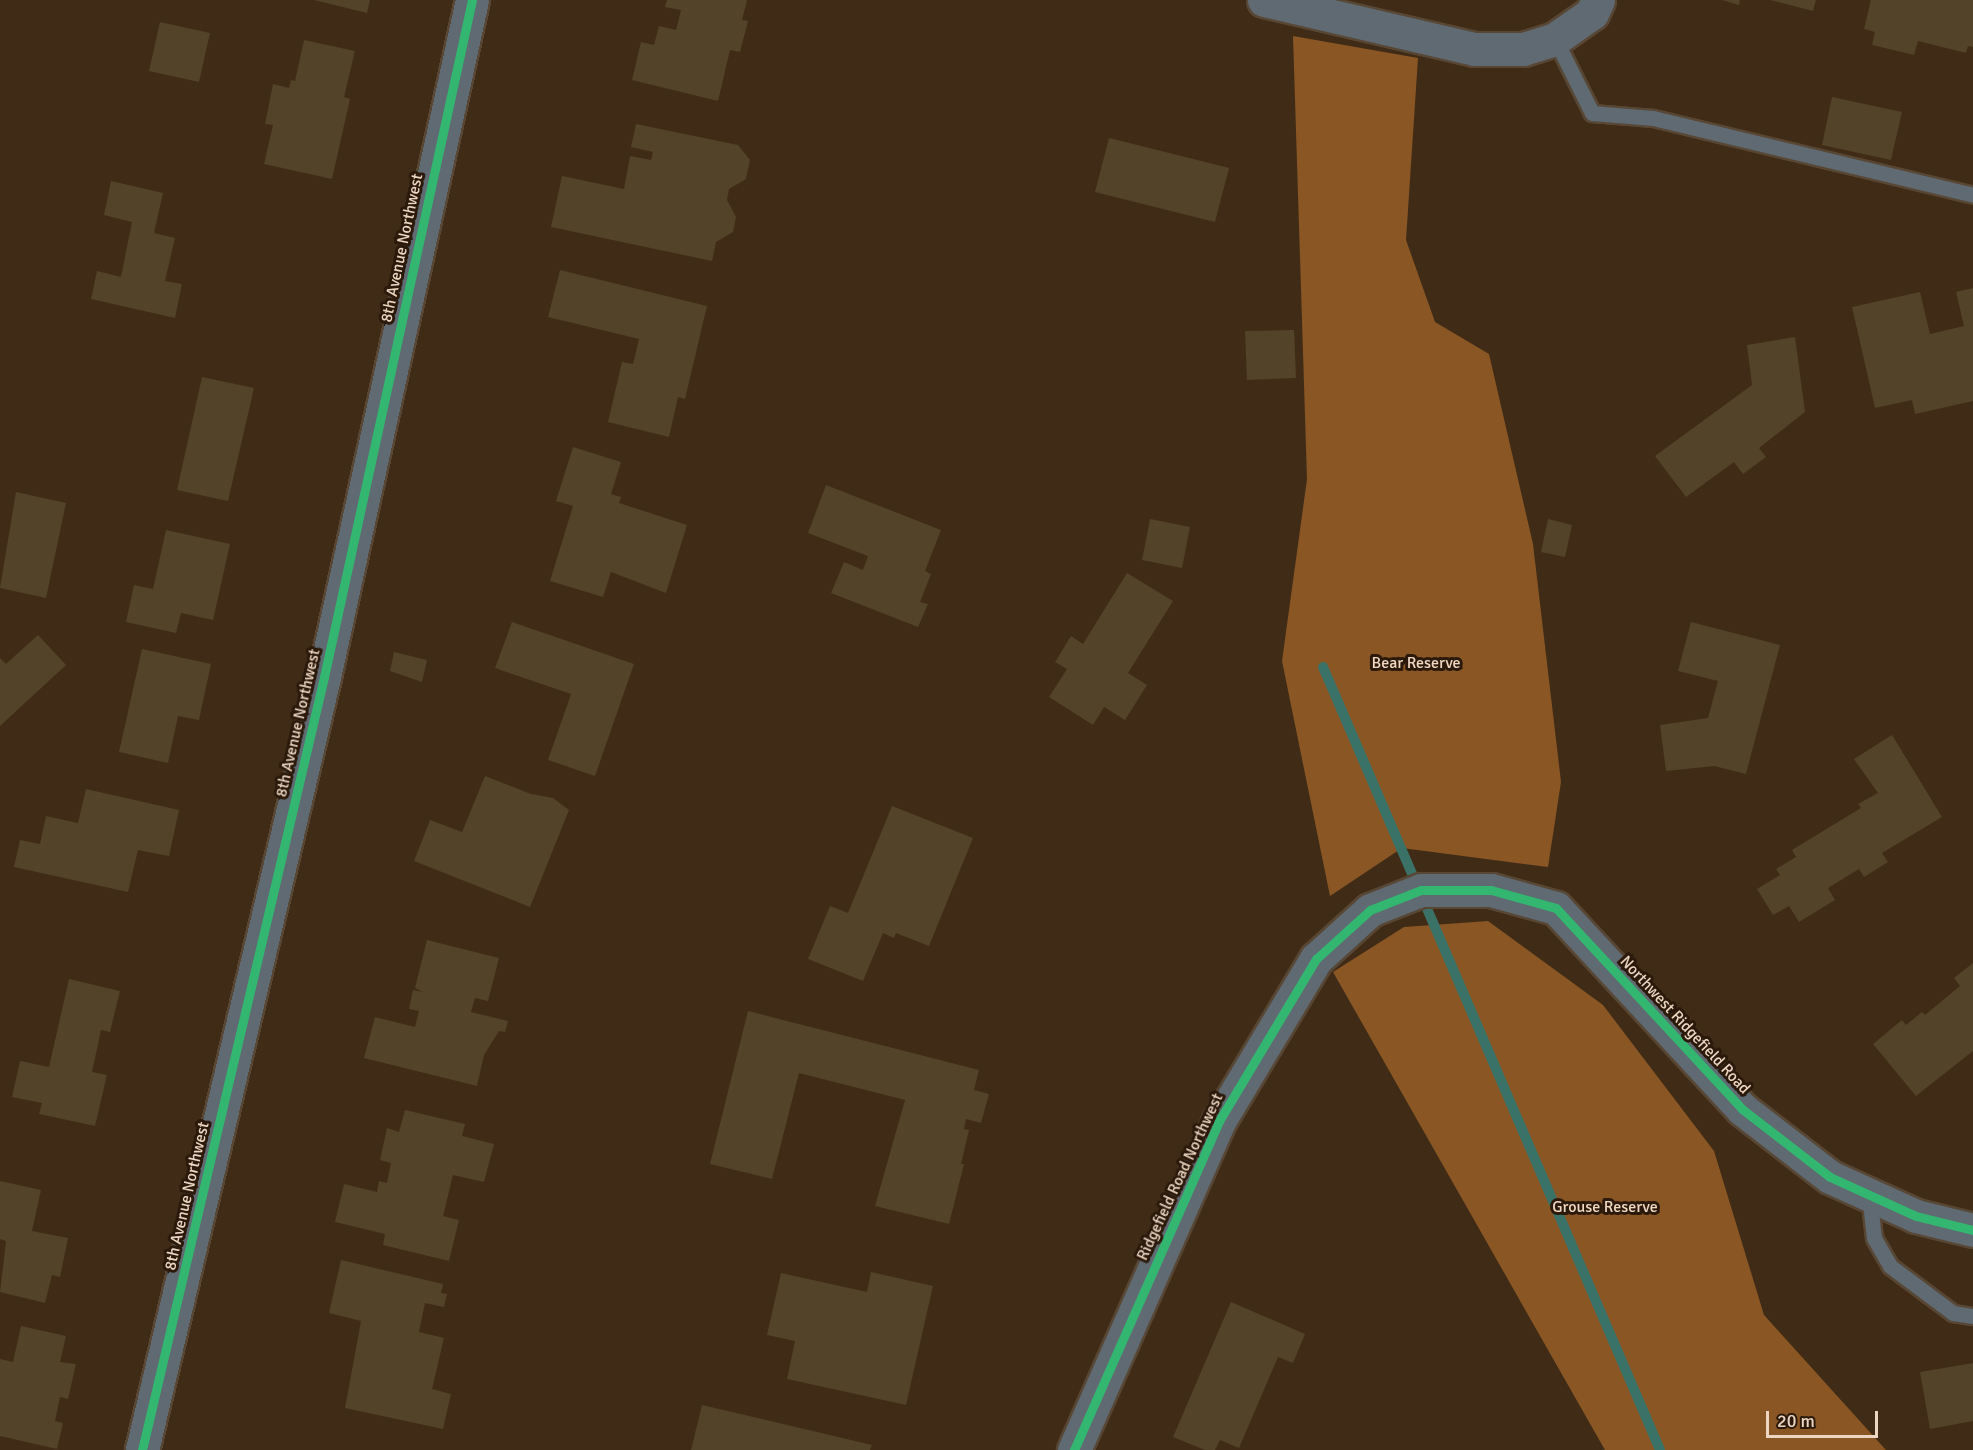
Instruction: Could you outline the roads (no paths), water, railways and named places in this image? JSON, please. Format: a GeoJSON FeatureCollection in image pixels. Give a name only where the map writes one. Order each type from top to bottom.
{"type":"FeatureCollection","features":[{"type":"Feature","properties":{"kind":"street","name":"8th Avenue Northwest"},"geometry":{"type":"LineString","coordinates":[[142,1450],[324,677],[472,0]]}},
{"type":"Feature","properties":{"kind":"street"},"geometry":{"type":"LineString","coordinates":[[1264,0],[1474,49],[1523,49],[1556,39],[1592,13],[1598,0]]}},
{"type":"Feature","properties":{"kind":"street","name":"Northwest Ridgefield Road"},"geometry":{"type":"LineString","coordinates":[[1370,910],[1421,890],[1491,890],[1556,908],[1742,1109],[1830,1177],[1916,1216],[1973,1230]]}},
{"type":"Feature","properties":{"kind":"street","name":"Ridgefield Road Northwest"},"geometry":{"type":"LineString","coordinates":[[1074,1450],[1219,1121],[1316,958],[1370,910]]}},
{"type":"Feature","properties":{"kind":"lane"},"geometry":{"type":"LineString","coordinates":[[1556,39],[1592,113],[1653,118],[1973,195]]}},
{"type":"Feature","properties":{"kind":"lane"},"geometry":{"type":"LineString","coordinates":[[1869,1194],[1874,1238],[1890,1266],[1953,1313],[1973,1316]]}},
{"type":"Feature","properties":{"kind":"waterway"},"geometry":{"type":"LineString","coordinates":[[1323,667],[1660,1450]]}},
{"type":"Feature","properties":{"kind":"park label","name":"Bear Reserve"},"geometry":{"type":"Point","coordinates":[1416,663]}},
{"type":"Feature","properties":{"kind":"park label","name":"Grouse Reserve"},"geometry":{"type":"Point","coordinates":[1605,1207]}}]}
